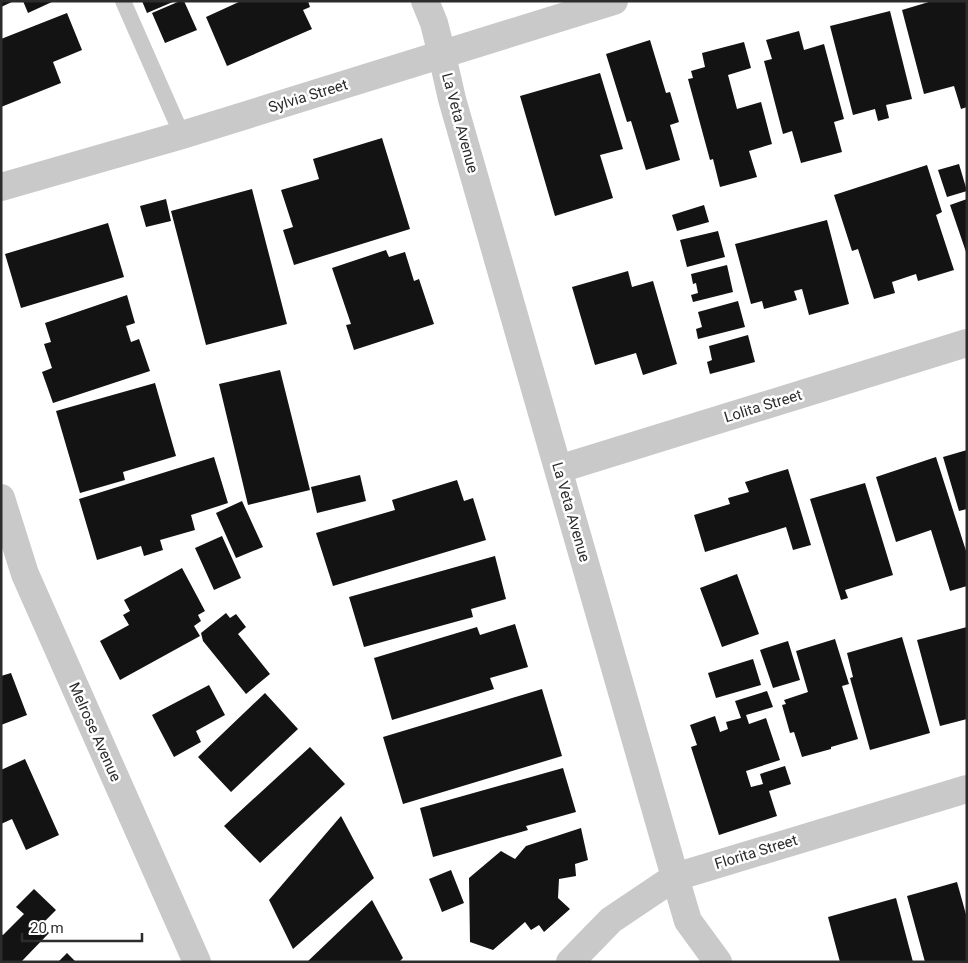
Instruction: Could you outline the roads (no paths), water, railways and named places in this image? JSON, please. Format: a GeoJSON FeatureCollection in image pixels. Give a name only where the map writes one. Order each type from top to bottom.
{"type":"FeatureCollection","features":[{"type":"Feature","properties":{"kind":"street","name":"La Veta Avenue"},"geometry":{"type":"LineString","coordinates":[[424,1],[434,23],[455,108],[674,877],[688,920],[718,962]]}},
{"type":"Feature","properties":{"kind":"street","name":"Sylvia Street"},"geometry":{"type":"LineString","coordinates":[[1,187],[182,135],[614,1]]}},
{"type":"Feature","properties":{"kind":"street","name":"Lolita Street"},"geometry":{"type":"LineString","coordinates":[[559,469],[967,343]]}},
{"type":"Feature","properties":{"kind":"street","name":"Melrose Avenue"},"geometry":{"type":"LineString","coordinates":[[1,498],[25,574],[198,962]]}},
{"type":"Feature","properties":{"kind":"street","name":"Florita Street"},"geometry":{"type":"LineString","coordinates":[[570,962],[611,920],[674,877],[967,789]]}},
{"type":"Feature","properties":{"kind":"lane"},"geometry":{"type":"LineString","coordinates":[[123,1],[182,135]]}}]}
